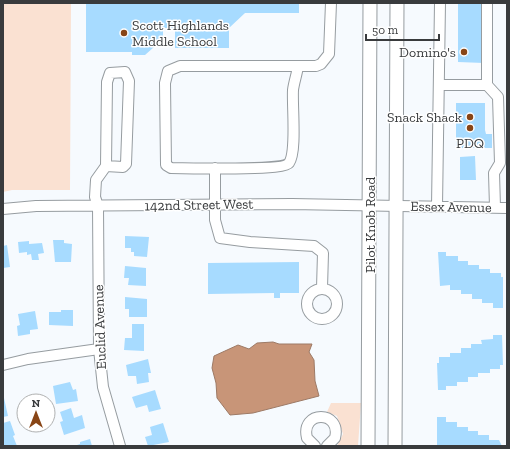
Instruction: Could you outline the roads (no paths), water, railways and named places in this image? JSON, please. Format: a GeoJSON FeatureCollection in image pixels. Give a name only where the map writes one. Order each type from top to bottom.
{"type":"FeatureCollection","features":[{"type":"Feature","properties":{"kind":"main road","name":"Pilot Knob Road"},"geometry":{"type":"LineString","coordinates":[[368,446],[370,3]]}},
{"type":"Feature","properties":{"kind":"main road","name":"Pilot Knob Road"},"geometry":{"type":"LineString","coordinates":[[395,446],[397,3]]}},
{"type":"Feature","properties":{"kind":"street"},"geometry":{"type":"LineString","coordinates":[[298,66],[293,89],[292,147],[290,162],[288,165],[280,168],[171,168],[166,165],[165,83],[168,71],[180,66],[298,66],[316,66],[321,64],[328,57],[331,33],[331,3]]}},
{"type":"Feature","properties":{"kind":"street"},"geometry":{"type":"LineString","coordinates":[[437,206],[440,3]]}},
{"type":"Feature","properties":{"kind":"street"},"geometry":{"type":"LineString","coordinates":[[487,3],[487,85],[498,97],[500,163],[494,173],[495,207]]}},
{"type":"Feature","properties":{"kind":"street"},"geometry":{"type":"LineString","coordinates":[[126,72],[129,81],[126,164],[123,167],[106,166],[107,82],[110,73],[126,72]]}},
{"type":"Feature","properties":{"kind":"street"},"geometry":{"type":"LineString","coordinates":[[439,85],[487,85]]}},
{"type":"Feature","properties":{"kind":"street","name":"Euclid Avenue"},"geometry":{"type":"LineString","coordinates":[[106,166],[96,180],[95,197],[98,206],[99,349],[103,388],[120,446]]}},
{"type":"Feature","properties":{"kind":"street"},"geometry":{"type":"LineString","coordinates":[[214,168],[215,220],[220,238],[250,242],[314,246],[323,253],[322,288]]}},
{"type":"Feature","properties":{"kind":"street","name":"142nd Street West"},"geometry":{"type":"LineString","coordinates":[[3,208],[214,205],[395,205]]}},
{"type":"Feature","properties":{"kind":"street","name":"Essex Avenue"},"geometry":{"type":"LineString","coordinates":[[395,205],[507,208]]}},
{"type":"Feature","properties":{"kind":"street"},"geometry":{"type":"LineString","coordinates":[[3,365],[28,359],[99,349]]}},
{"type":"Feature","properties":{"kind":"street"},"geometry":{"type":"LineString","coordinates":[[315,446],[307,438],[306,428],[312,420],[322,417],[331,420],[336,428],[335,438],[327,446]]}},
{"type":"Feature","properties":{"kind":"place","name":"Scott Highlands Middle School"},"geometry":{"type":"Point","coordinates":[124,33]}},
{"type":"Feature","properties":{"kind":"place","name":"Domino's"},"geometry":{"type":"Point","coordinates":[464,52]}},
{"type":"Feature","properties":{"kind":"place","name":"Snack Shack"},"geometry":{"type":"Point","coordinates":[470,117]}},
{"type":"Feature","properties":{"kind":"place","name":"PDQ"},"geometry":{"type":"Point","coordinates":[470,128]}}]}
